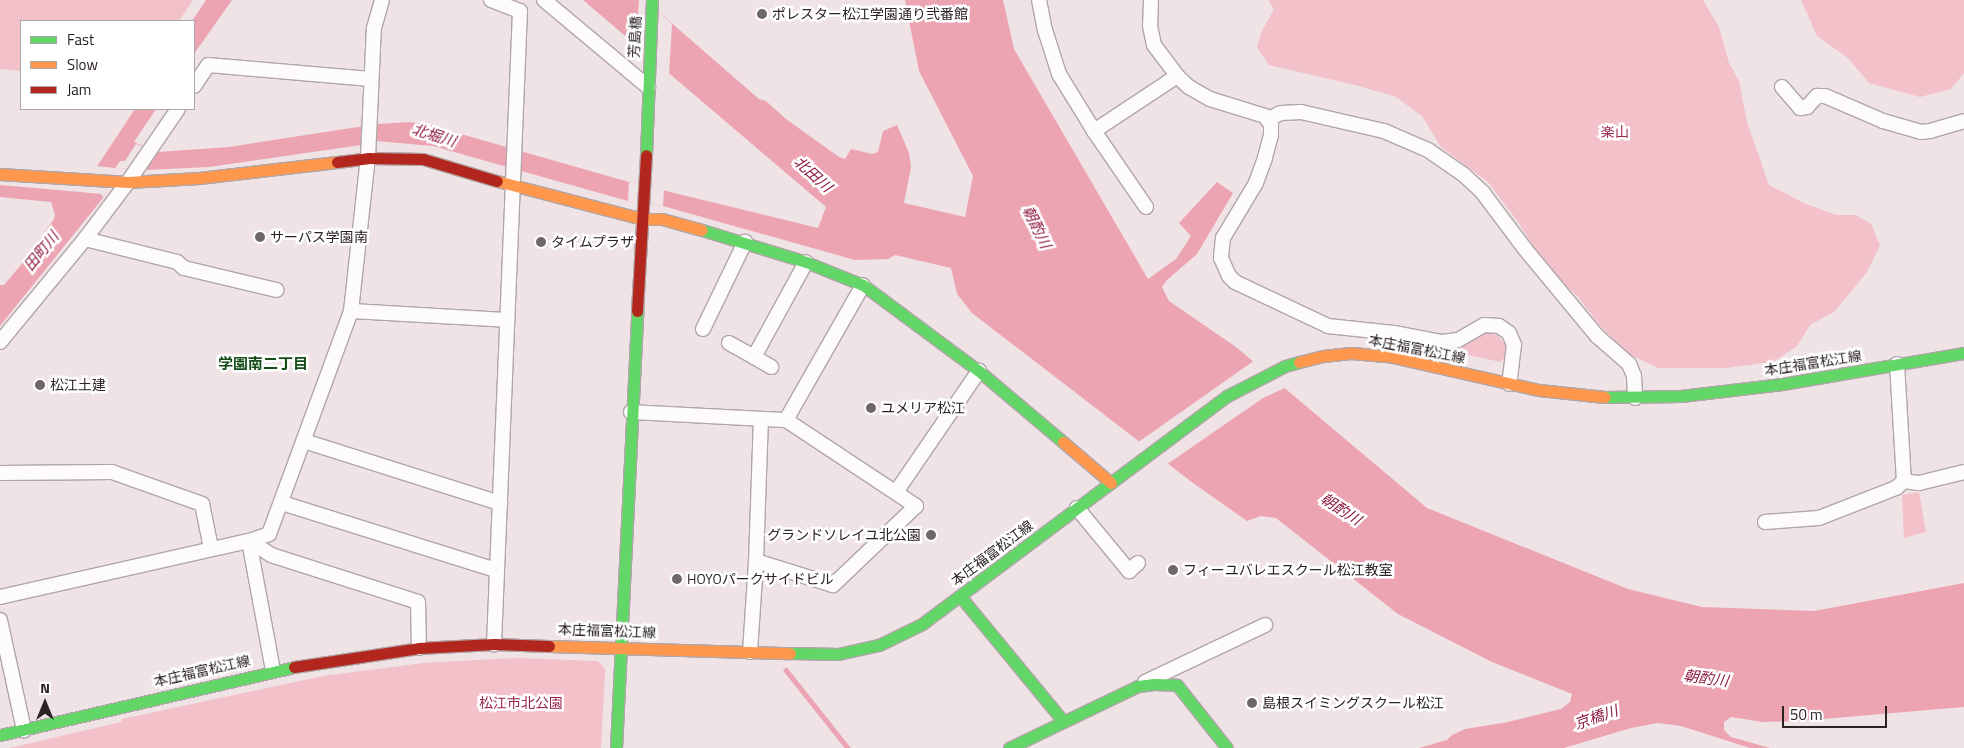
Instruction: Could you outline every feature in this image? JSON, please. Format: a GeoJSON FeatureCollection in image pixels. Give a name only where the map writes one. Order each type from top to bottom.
{"type":"FeatureCollection","features":[{"type":"Feature","properties":{"kind":"street"},"geometry":{"type":"LineString","coordinates":[[0,596],[210,548],[249,541],[269,534],[282,503],[351,311],[369,151],[370,79],[374,28],[382,0]]}},
{"type":"Feature","properties":{"kind":"street"},"geometry":{"type":"LineString","coordinates":[[491,0],[521,5],[494,644]]}},
{"type":"Feature","properties":{"kind":"street"},"geometry":{"type":"LineString","coordinates":[[544,0],[648,82]]}},
{"type":"Feature","properties":{"kind":"street","name":"芳島橋"},"geometry":{"type":"LineString","coordinates":[[616,748],[619,646],[645,182],[652,0]]}},
{"type":"Feature","properties":{"kind":"street"},"geometry":{"type":"LineString","coordinates":[[1039,0],[1045,30],[1059,74],[1094,131],[1146,207]]}},
{"type":"Feature","properties":{"kind":"street"},"geometry":{"type":"LineString","coordinates":[[1151,0],[1150,26],[1154,44],[1177,76],[1202,95],[1259,113],[1269,119]]}},
{"type":"Feature","properties":{"kind":"street"},"geometry":{"type":"LineString","coordinates":[[195,84],[208,65],[370,79]]}},
{"type":"Feature","properties":{"kind":"street"},"geometry":{"type":"LineString","coordinates":[[1094,131],[1177,76]]}},
{"type":"Feature","properties":{"kind":"street"},"geometry":{"type":"LineString","coordinates":[[1782,87],[1800,108],[1807,107],[1817,96],[1826,96],[1883,121],[1921,132],[1964,121]]}},
{"type":"Feature","properties":{"kind":"street"},"geometry":{"type":"LineString","coordinates":[[0,342],[85,239],[123,182],[136,170],[177,110]]}},
{"type":"Feature","properties":{"kind":"street"},"geometry":{"type":"LineString","coordinates":[[1269,119],[1281,113],[1301,112],[1384,131],[1428,150],[1464,175],[1483,193],[1597,336],[1633,370],[1635,398]]}},
{"type":"Feature","properties":{"kind":"street"},"geometry":{"type":"LineString","coordinates":[[1269,119],[1271,135],[1256,183],[1221,244],[1222,264],[1228,276],[1235,282],[1328,326],[1394,332],[1442,342],[1458,340],[1484,325],[1499,326],[1509,333],[1514,345],[1509,384]]}},
{"type":"Feature","properties":{"kind":"street"},"geometry":{"type":"LineString","coordinates":[[0,174],[123,182],[199,178],[369,151],[423,160],[512,185],[643,213],[662,220],[745,242],[806,262],[863,285],[979,371],[1111,483]]}},
{"type":"Feature","properties":{"kind":"street"},"geometry":{"type":"LineString","coordinates":[[85,239],[177,262],[184,268],[276,290]]}},
{"type":"Feature","properties":{"kind":"street"},"geometry":{"type":"LineString","coordinates":[[703,329],[745,242]]}},
{"type":"Feature","properties":{"kind":"street"},"geometry":{"type":"LineString","coordinates":[[754,357],[806,262]]}},
{"type":"Feature","properties":{"kind":"street"},"geometry":{"type":"LineString","coordinates":[[786,420],[863,285]]}},
{"type":"Feature","properties":{"kind":"street"},"geometry":{"type":"LineString","coordinates":[[351,311],[507,320]]}},
{"type":"Feature","properties":{"kind":"street"},"geometry":{"type":"LineString","coordinates":[[729,343],[772,367]]}},
{"type":"Feature","properties":{"kind":"street","name":"本庄福富松江線"},"geometry":{"type":"LineString","coordinates":[[0,735],[273,670],[419,648],[494,644],[619,646],[838,654],[879,645],[922,624],[1227,396],[1285,366],[1323,356],[1367,354],[1421,362],[1509,384],[1565,394],[1635,398],[1735,390],[1964,353]]}},
{"type":"Feature","properties":{"kind":"street"},"geometry":{"type":"LineString","coordinates":[[1897,364],[1904,481]]}},
{"type":"Feature","properties":{"kind":"street"},"geometry":{"type":"LineString","coordinates":[[896,492],[979,371]]}},
{"type":"Feature","properties":{"kind":"street"},"geometry":{"type":"LineString","coordinates":[[631,412],[786,420],[916,506],[833,585],[756,561]]}},
{"type":"Feature","properties":{"kind":"street"},"geometry":{"type":"LineString","coordinates":[[750,652],[756,561],[761,419]]}},
{"type":"Feature","properties":{"kind":"street"},"geometry":{"type":"LineString","coordinates":[[304,441],[500,503]]}},
{"type":"Feature","properties":{"kind":"street"},"geometry":{"type":"LineString","coordinates":[[0,473],[112,472],[202,504],[210,548]]}},
{"type":"Feature","properties":{"kind":"street"},"geometry":{"type":"LineString","coordinates":[[1764,522],[1819,518],[1896,488],[1904,481],[1918,483],[1964,472]]}},
{"type":"Feature","properties":{"kind":"street"},"geometry":{"type":"LineString","coordinates":[[282,503],[496,570]]}},
{"type":"Feature","properties":{"kind":"street"},"geometry":{"type":"LineString","coordinates":[[1077,508],[1129,571],[1138,564]]}},
{"type":"Feature","properties":{"kind":"street"},"geometry":{"type":"LineString","coordinates":[[249,541],[271,556],[418,602],[419,648]]}},
{"type":"Feature","properties":{"kind":"street"},"geometry":{"type":"LineString","coordinates":[[249,541],[273,670]]}},
{"type":"Feature","properties":{"kind":"street"},"geometry":{"type":"LineString","coordinates":[[960,596],[1063,721]]}},
{"type":"Feature","properties":{"kind":"street"},"geometry":{"type":"LineString","coordinates":[[0,620],[24,730]]}},
{"type":"Feature","properties":{"kind":"street"},"geometry":{"type":"LineString","coordinates":[[1009,748],[1265,625]]}},
{"type":"Feature","properties":{"kind":"street"},"geometry":{"type":"LineString","coordinates":[[1138,686],[1154,684],[1177,686],[1227,748]]}},
{"type":"Feature","properties":{"kind":"green space"},"geometry":{"type":"Polygon","coordinates":[[[0,0],[193,0],[180,20],[20,20],[20,71],[0,69],[0,0]]]}},
{"type":"Feature","properties":{"kind":"green space","name":"楽山"},"geometry":{"type":"Polygon","coordinates":[[[1268,0],[1703,0],[1719,27],[1729,63],[1739,81],[1747,122],[1769,185],[1806,204],[1836,215],[1856,215],[1871,224],[1880,245],[1867,272],[1834,312],[1810,325],[1797,346],[1773,362],[1726,368],[1658,368],[1629,354],[1601,327],[1578,297],[1545,265],[1518,222],[1488,182],[1441,147],[1422,116],[1396,97],[1359,86],[1269,65],[1257,47],[1262,31],[1274,9],[1268,0]]]}},
{"type":"Feature","properties":{"kind":"green space"},"geometry":{"type":"Polygon","coordinates":[[[1801,0],[1964,0],[1964,73],[1951,89],[1920,97],[1869,83],[1848,58],[1817,36],[1801,0]]]}},
{"type":"Feature","properties":{"kind":"green space"},"geometry":{"type":"Polygon","coordinates":[[[1486,333],[1497,335],[1505,344],[1506,355],[1501,362],[1435,348],[1461,346],[1486,333]]]}},
{"type":"Feature","properties":{"kind":"green space"},"geometry":{"type":"Polygon","coordinates":[[[1919,492],[1926,532],[1904,538],[1902,495],[1919,492]]]}},
{"type":"Feature","properties":{"kind":"green space","name":"松江市北公園"},"geometry":{"type":"Polygon","coordinates":[[[517,658],[597,661],[602,665],[605,670],[601,748],[9,748],[121,722],[122,719],[323,676],[423,663],[517,658]]]}},
{"type":"Feature","properties":{"kind":"water"},"geometry":{"type":"Polygon","coordinates":[[[206,0],[232,0],[195,53],[195,20],[193,20],[206,0]]]}},
{"type":"Feature","properties":{"kind":"water"},"geometry":{"type":"Polygon","coordinates":[[[583,0],[645,0],[759,99],[766,101],[786,119],[839,157],[845,159],[851,149],[872,154],[878,152],[883,131],[897,125],[909,153],[911,167],[904,203],[965,217],[973,176],[919,71],[905,0],[1003,0],[1014,49],[1148,279],[1176,259],[1191,236],[1179,223],[1217,182],[1233,193],[1197,254],[1167,280],[1162,287],[1169,301],[1236,347],[1427,508],[1628,589],[1702,607],[1814,611],[1964,583],[1964,707],[1799,721],[1763,722],[1731,717],[1724,722],[1724,730],[1731,737],[1770,748],[1750,748],[1681,726],[1658,723],[1631,728],[1564,748],[1419,748],[1447,740],[1452,735],[1465,729],[1508,722],[1561,709],[1570,702],[1572,694],[1492,662],[1398,614],[1276,518],[1261,516],[1247,521],[1193,483],[972,313],[957,294],[951,268],[895,255],[888,259],[855,260],[663,206],[628,201],[433,146],[376,141],[361,145],[209,167],[146,170],[115,168],[103,198],[0,326],[0,285],[4,285],[25,260],[55,215],[51,202],[0,197],[0,185],[80,192],[134,110],[155,110],[134,142],[157,152],[229,147],[377,124],[410,122],[433,126],[629,182],[818,228],[826,207],[583,0]]]}},
{"type":"Feature","properties":{"kind":"pier"},"geometry":{"type":"Polygon","coordinates":[[[639,0],[645,0],[672,24],[669,74],[636,45],[639,0]]]}},
{"type":"Feature","properties":{"kind":"pier"},"geometry":{"type":"Polygon","coordinates":[[[136,144],[157,152],[146,170],[115,168],[120,161],[125,161],[136,144]]]}},
{"type":"Feature","properties":{"kind":"pier"},"geometry":{"type":"Polygon","coordinates":[[[97,166],[115,168],[103,198],[101,194],[80,192],[97,166]]]}},
{"type":"Feature","properties":{"kind":"pier"},"geometry":{"type":"Polygon","coordinates":[[[629,182],[664,190],[663,206],[628,201],[629,182]]]}},
{"type":"Feature","properties":{"kind":"pier"},"geometry":{"type":"Polygon","coordinates":[[[1255,360],[1287,387],[1263,398],[1166,465],[1137,443],[1255,360]]]}},
{"type":"Feature","properties":{"kind":"waterway"},"geometry":{"type":"LineString","coordinates":[[786,670],[848,748]]}},
{"type":"Feature","properties":{"kind":"traffic: fast"},"geometry":{"type":"LineString","coordinates":[[646,155],[652,0]]}},
{"type":"Feature","properties":{"kind":"traffic: fast"},"geometry":{"type":"LineString","coordinates":[[702,230],[806,262],[863,285],[979,371],[1063,442]]}},
{"type":"Feature","properties":{"kind":"traffic: fast"},"geometry":{"type":"LineString","coordinates":[[616,748],[637,311]]}},
{"type":"Feature","properties":{"kind":"traffic: fast"},"geometry":{"type":"LineString","coordinates":[[1605,397],[1681,396],[1782,384],[1964,353]]}},
{"type":"Feature","properties":{"kind":"traffic: fast"},"geometry":{"type":"LineString","coordinates":[[790,653],[838,654],[879,645],[922,624],[1227,396],[1285,366],[1299,362]]}},
{"type":"Feature","properties":{"kind":"traffic: fast"},"geometry":{"type":"LineString","coordinates":[[960,596],[1063,721]]}},
{"type":"Feature","properties":{"kind":"traffic: fast"},"geometry":{"type":"LineString","coordinates":[[0,735],[294,667]]}},
{"type":"Feature","properties":{"kind":"traffic: fast"},"geometry":{"type":"LineString","coordinates":[[1009,748],[1138,686],[1154,684],[1177,685],[1227,748]]}},
{"type":"Feature","properties":{"kind":"traffic: slow"},"geometry":{"type":"LineString","coordinates":[[0,174],[128,182],[199,178],[337,162]]}},
{"type":"Feature","properties":{"kind":"traffic: slow"},"geometry":{"type":"LineString","coordinates":[[497,181],[643,219],[662,219],[702,230]]}},
{"type":"Feature","properties":{"kind":"traffic: slow"},"geometry":{"type":"LineString","coordinates":[[1299,362],[1323,356],[1351,353],[1388,356],[1539,390],[1605,397]]}},
{"type":"Feature","properties":{"kind":"traffic: slow"},"geometry":{"type":"LineString","coordinates":[[1063,442],[1111,483]]}},
{"type":"Feature","properties":{"kind":"traffic: slow"},"geometry":{"type":"LineString","coordinates":[[549,646],[790,653]]}},
{"type":"Feature","properties":{"kind":"traffic: jam"},"geometry":{"type":"LineString","coordinates":[[637,311],[646,155]]}},
{"type":"Feature","properties":{"kind":"traffic: jam"},"geometry":{"type":"LineString","coordinates":[[337,162],[368,158],[423,159],[497,181]]}},
{"type":"Feature","properties":{"kind":"traffic: jam"},"geometry":{"type":"LineString","coordinates":[[294,667],[419,648],[494,644],[549,646]]}},
{"type":"Feature","properties":{"kind":"place","name":"ポレスター松江学園通り弐番館"},"geometry":{"type":"Point","coordinates":[762,14]}},
{"type":"Feature","properties":{"kind":"place","name":"サーパス学園南"},"geometry":{"type":"Point","coordinates":[260,237]}},
{"type":"Feature","properties":{"kind":"place","name":"タイムプラザ"},"geometry":{"type":"Point","coordinates":[541,242]}},
{"type":"Feature","properties":{"kind":"place","name":"松江土建"},"geometry":{"type":"Point","coordinates":[40,385]}},
{"type":"Feature","properties":{"kind":"place","name":"ユメリア松江"},"geometry":{"type":"Point","coordinates":[871,408]}},
{"type":"Feature","properties":{"kind":"place","name":"グランドソレイユ北公園"},"geometry":{"type":"Point","coordinates":[931,535]}},
{"type":"Feature","properties":{"kind":"place","name":"フィーユバレエスクール松江教室"},"geometry":{"type":"Point","coordinates":[1173,570]}},
{"type":"Feature","properties":{"kind":"place","name":"HOYOパークサイドビル"},"geometry":{"type":"Point","coordinates":[677,579]}},
{"type":"Feature","properties":{"kind":"place","name":"島根スイミングスクール松江"},"geometry":{"type":"Point","coordinates":[1252,703]}},
{"type":"Feature","properties":{"kind":"district","name":"学園南二丁目"},"geometry":{"type":"Point","coordinates":[263,364]}},
{"type":"Feature","properties":{"kind":"water label","name":"北堀川"},"geometry":{"type":"Point","coordinates":[434,135]}},
{"type":"Feature","properties":{"kind":"water label","name":"北田川"},"geometry":{"type":"Point","coordinates":[813,174]}},
{"type":"Feature","properties":{"kind":"water label","name":"朝酌川"},"geometry":{"type":"Point","coordinates":[1037,227]}},
{"type":"Feature","properties":{"kind":"water label","name":"田町川"},"geometry":{"type":"Point","coordinates":[41,251]}},
{"type":"Feature","properties":{"kind":"water label","name":"朝酌川"},"geometry":{"type":"Point","coordinates":[1341,509]}},
{"type":"Feature","properties":{"kind":"water label","name":"朝酌川"},"geometry":{"type":"Point","coordinates":[1706,678]}},
{"type":"Feature","properties":{"kind":"water label","name":"京橋川"},"geometry":{"type":"Point","coordinates":[1596,717]}}]}
